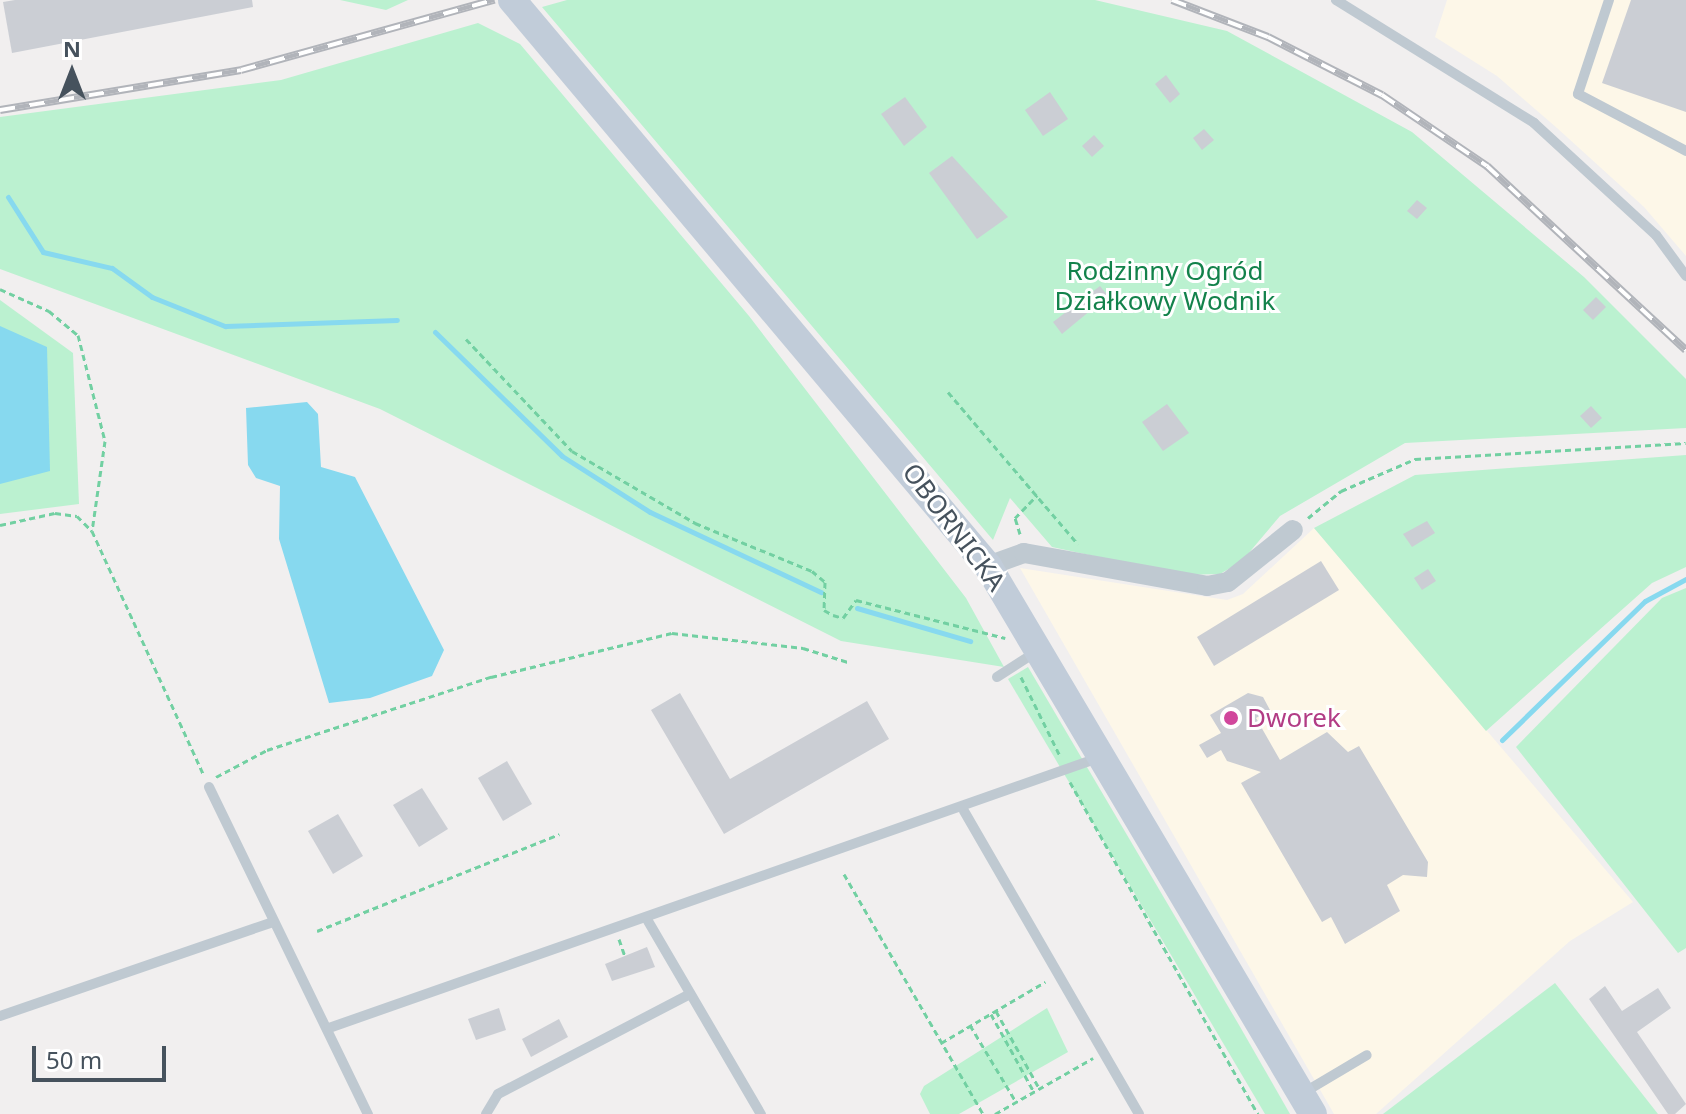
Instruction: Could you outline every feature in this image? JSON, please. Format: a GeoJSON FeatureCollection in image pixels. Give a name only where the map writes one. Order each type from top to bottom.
{"type":"FeatureCollection","features":[{"type":"Feature","properties":{"kind":"main road","name":"OBORNICKA"},"geometry":{"type":"LineString","coordinates":[[512,0],[988,566],[1040,648],[1307,1104]]}},
{"type":"Feature","properties":{"kind":"street"},"geometry":{"type":"LineString","coordinates":[[988,566],[1024,553],[1207,586],[1228,582],[1293,530]]}},
{"type":"Feature","properties":{"kind":"lane"},"geometry":{"type":"LineString","coordinates":[[1336,0],[1534,123],[1656,235],[1686,276]]}},
{"type":"Feature","properties":{"kind":"lane"},"geometry":{"type":"LineString","coordinates":[[1609,0],[1578,94],[1686,151]]}},
{"type":"Feature","properties":{"kind":"lane"},"geometry":{"type":"LineString","coordinates":[[997,677],[1040,648]]}},
{"type":"Feature","properties":{"kind":"lane"},"geometry":{"type":"LineString","coordinates":[[329,1028],[1067,775],[1104,756]]}},
{"type":"Feature","properties":{"kind":"lane"},"geometry":{"type":"LineString","coordinates":[[209,787],[273,922],[329,1028],[368,1114]]}},
{"type":"Feature","properties":{"kind":"lane"},"geometry":{"type":"LineString","coordinates":[[964,811],[1139,1114]]}},
{"type":"Feature","properties":{"kind":"lane"},"geometry":{"type":"LineString","coordinates":[[648,921],[761,1114]]}},
{"type":"Feature","properties":{"kind":"lane"},"geometry":{"type":"LineString","coordinates":[[0,1016],[273,922]]}},
{"type":"Feature","properties":{"kind":"lane"},"geometry":{"type":"LineString","coordinates":[[486,1114],[498,1094],[690,994]]}},
{"type":"Feature","properties":{"kind":"lane"},"geometry":{"type":"LineString","coordinates":[[1307,1104],[1367,1055]]}},
{"type":"Feature","properties":{"kind":"path"},"geometry":{"type":"LineString","coordinates":[[0,289],[49,311],[78,335],[105,441],[92,531]]}},
{"type":"Feature","properties":{"kind":"path"},"geometry":{"type":"LineString","coordinates":[[466,339],[572,451],[695,523],[812,571],[825,582],[824,610],[833,615],[843,618],[856,600],[1004,637]]}},
{"type":"Feature","properties":{"kind":"path"},"geometry":{"type":"LineString","coordinates":[[948,392],[1078,544]]}},
{"type":"Feature","properties":{"kind":"path"},"geometry":{"type":"LineString","coordinates":[[1293,530],[1341,491],[1415,459],[1686,443]]}},
{"type":"Feature","properties":{"kind":"path"},"geometry":{"type":"LineString","coordinates":[[1024,553],[1015,518],[1037,495]]}},
{"type":"Feature","properties":{"kind":"path"},"geometry":{"type":"LineString","coordinates":[[0,525],[55,513],[77,516],[92,531],[209,787],[237,761],[310,735],[550,659],[672,633],[803,648],[848,662]]}},
{"type":"Feature","properties":{"kind":"path"},"geometry":{"type":"LineString","coordinates":[[1016,666],[1067,775],[1258,1114]]}},
{"type":"Feature","properties":{"kind":"path"},"geometry":{"type":"LineString","coordinates":[[317,931],[559,834]]}},
{"type":"Feature","properties":{"kind":"path"},"geometry":{"type":"LineString","coordinates":[[844,874],[983,1114]]}},
{"type":"Feature","properties":{"kind":"path"},"geometry":{"type":"LineString","coordinates":[[616,932],[625,956]]}},
{"type":"Feature","properties":{"kind":"path"},"geometry":{"type":"LineString","coordinates":[[941,1043],[1058,974]]}},
{"type":"Feature","properties":{"kind":"path"},"geometry":{"type":"LineString","coordinates":[[993,1012],[1004,1025],[1039,1089]]}},
{"type":"Feature","properties":{"kind":"path"},"geometry":{"type":"LineString","coordinates":[[993,1012],[1034,1092]]}},
{"type":"Feature","properties":{"kind":"path"},"geometry":{"type":"LineString","coordinates":[[970,1025],[1016,1102]]}},
{"type":"Feature","properties":{"kind":"path"},"geometry":{"type":"LineString","coordinates":[[995,1114],[1103,1052]]}},
{"type":"Feature","properties":{"kind":"shaded area"},"geometry":{"type":"Polygon","coordinates":[[[1447,0],[1686,0],[1686,256],[1644,207],[1557,128],[1497,76],[1435,37],[1447,0]]]}},
{"type":"Feature","properties":{"kind":"shaded area"},"geometry":{"type":"Polygon","coordinates":[[[1314,528],[1633,902],[1570,941],[1376,1114],[1334,1114],[1020,568],[1227,600],[1243,594],[1314,528]]]}},
{"type":"Feature","properties":{"kind":"green space"},"geometry":{"type":"Polygon","coordinates":[[[340,0],[408,0],[386,10],[340,0]]]}},
{"type":"Feature","properties":{"kind":"green space","name":"Rodzinny Ogród Działkowy Wodnik"},"geometry":{"type":"Polygon","coordinates":[[[567,0],[1095,0],[1227,31],[1412,132],[1584,277],[1686,379],[1686,428],[1405,443],[1280,516],[1242,561],[1220,574],[1182,575],[1052,547],[1010,498],[993,540],[542,7],[567,0]]]}},
{"type":"Feature","properties":{"kind":"green space"},"geometry":{"type":"Polygon","coordinates":[[[478,23],[520,44],[749,316],[966,598],[1004,667],[841,641],[380,409],[0,269],[0,117],[281,80],[478,23]]]}},
{"type":"Feature","properties":{"kind":"green space"},"geometry":{"type":"Polygon","coordinates":[[[0,300],[73,353],[79,504],[0,514],[0,300]]]}},
{"type":"Feature","properties":{"kind":"green space"},"geometry":{"type":"Polygon","coordinates":[[[1686,455],[1686,567],[1652,583],[1486,731],[1314,528],[1415,475],[1686,455]]]}},
{"type":"Feature","properties":{"kind":"green space"},"geometry":{"type":"Polygon","coordinates":[[[1686,588],[1686,948],[1678,953],[1516,747],[1662,598],[1686,588]]]}},
{"type":"Feature","properties":{"kind":"green space"},"geometry":{"type":"Polygon","coordinates":[[[1028,667],[1290,1114],[1265,1114],[1008,679],[1028,667]]]}},
{"type":"Feature","properties":{"kind":"green space"},"geometry":{"type":"Polygon","coordinates":[[[1555,983],[1658,1114],[1383,1114],[1555,983]]]}},
{"type":"Feature","properties":{"kind":"green space"},"geometry":{"type":"Polygon","coordinates":[[[1047,1008],[1068,1052],[959,1114],[930,1114],[920,1094],[924,1086],[1047,1008]]]}},
{"type":"Feature","properties":{"kind":"water"},"geometry":{"type":"Polygon","coordinates":[[[0,326],[47,347],[50,471],[0,484],[0,326]]]}},
{"type":"Feature","properties":{"kind":"water"},"geometry":{"type":"Polygon","coordinates":[[[307,402],[318,414],[321,467],[355,477],[444,650],[432,676],[370,698],[329,703],[279,539],[280,486],[256,478],[248,465],[246,408],[307,402]]]}},
{"type":"Feature","properties":{"kind":"building"},"geometry":{"type":"Polygon","coordinates":[[[252,0],[253,7],[12,53],[3,2],[252,0]]]}},
{"type":"Feature","properties":{"kind":"building"},"geometry":{"type":"Polygon","coordinates":[[[1631,0],[1686,0],[1686,112],[1602,83],[1631,0]]]}},
{"type":"Feature","properties":{"kind":"building"},"geometry":{"type":"Polygon","coordinates":[[[1166,75],[1180,94],[1170,103],[1155,84],[1166,75]]]}},
{"type":"Feature","properties":{"kind":"building"},"geometry":{"type":"Polygon","coordinates":[[[1050,92],[1068,119],[1043,136],[1025,110],[1050,92]]]}},
{"type":"Feature","properties":{"kind":"building"},"geometry":{"type":"Polygon","coordinates":[[[905,97],[927,127],[904,146],[881,114],[905,97]]]}},
{"type":"Feature","properties":{"kind":"building"},"geometry":{"type":"Polygon","coordinates":[[[1204,129],[1214,140],[1202,150],[1193,138],[1204,129]]]}},
{"type":"Feature","properties":{"kind":"building"},"geometry":{"type":"Polygon","coordinates":[[[1094,135],[1104,146],[1092,157],[1082,146],[1094,135]]]}},
{"type":"Feature","properties":{"kind":"building"},"geometry":{"type":"Polygon","coordinates":[[[952,156],[1008,217],[977,239],[929,173],[952,156]]]}},
{"type":"Feature","properties":{"kind":"building"},"geometry":{"type":"Polygon","coordinates":[[[1417,200],[1427,208],[1417,219],[1407,211],[1417,200]]]}},
{"type":"Feature","properties":{"kind":"building"},"geometry":{"type":"Polygon","coordinates":[[[1100,286],[1108,296],[1062,334],[1053,322],[1100,286]]]}},
{"type":"Feature","properties":{"kind":"building"},"geometry":{"type":"Polygon","coordinates":[[[1596,297],[1606,307],[1593,320],[1583,310],[1596,297]]]}},
{"type":"Feature","properties":{"kind":"building"},"geometry":{"type":"Polygon","coordinates":[[[1167,404],[1189,433],[1163,451],[1142,422],[1167,404]]]}},
{"type":"Feature","properties":{"kind":"building"},"geometry":{"type":"Polygon","coordinates":[[[1591,406],[1602,418],[1591,428],[1580,416],[1591,406]]]}},
{"type":"Feature","properties":{"kind":"building"},"geometry":{"type":"Polygon","coordinates":[[[1427,521],[1435,533],[1412,547],[1403,534],[1427,521]]]}},
{"type":"Feature","properties":{"kind":"building"},"geometry":{"type":"Polygon","coordinates":[[[1321,561],[1339,590],[1214,666],[1197,637],[1321,561]]]}},
{"type":"Feature","properties":{"kind":"building"},"geometry":{"type":"Polygon","coordinates":[[[1428,569],[1436,581],[1422,590],[1414,578],[1428,569]]]}},
{"type":"Feature","properties":{"kind":"building"},"geometry":{"type":"Polygon","coordinates":[[[680,693],[730,779],[867,701],[889,739],[724,834],[651,710],[680,693]]]}},
{"type":"Feature","properties":{"kind":"building"},"geometry":{"type":"Polygon","coordinates":[[[1248,693],[1263,697],[1270,710],[1256,718],[1280,760],[1327,732],[1348,752],[1359,746],[1428,862],[1427,877],[1403,875],[1387,885],[1400,911],[1345,944],[1331,917],[1322,922],[1241,783],[1261,772],[1227,761],[1221,750],[1207,758],[1199,745],[1221,733],[1210,715],[1248,693]]]}},
{"type":"Feature","properties":{"kind":"building"},"geometry":{"type":"Polygon","coordinates":[[[507,761],[532,804],[503,821],[478,778],[507,761]]]}},
{"type":"Feature","properties":{"kind":"building"},"geometry":{"type":"Polygon","coordinates":[[[422,788],[448,829],[419,847],[393,805],[422,788]]]}},
{"type":"Feature","properties":{"kind":"building"},"geometry":{"type":"Polygon","coordinates":[[[338,814],[363,856],[333,874],[308,831],[338,814]]]}},
{"type":"Feature","properties":{"kind":"building"},"geometry":{"type":"Polygon","coordinates":[[[647,947],[655,967],[612,981],[605,964],[647,947]]]}},
{"type":"Feature","properties":{"kind":"building"},"geometry":{"type":"Polygon","coordinates":[[[1605,986],[1622,1011],[1658,988],[1671,1008],[1637,1032],[1686,1104],[1675,1114],[1668,1114],[1589,999],[1605,986]]]}},
{"type":"Feature","properties":{"kind":"building"},"geometry":{"type":"Polygon","coordinates":[[[499,1008],[506,1030],[476,1040],[468,1019],[499,1008]]]}},
{"type":"Feature","properties":{"kind":"building"},"geometry":{"type":"Polygon","coordinates":[[[559,1019],[568,1037],[531,1057],[522,1039],[559,1019]]]}},
{"type":"Feature","properties":{"kind":"waterway"},"geometry":{"type":"LineString","coordinates":[[8,197],[43,252],[112,268],[152,297],[225,326],[397,320]]}},
{"type":"Feature","properties":{"kind":"waterway"},"geometry":{"type":"LineString","coordinates":[[435,332],[562,456],[650,512],[821,592]]}},
{"type":"Feature","properties":{"kind":"waterway"},"geometry":{"type":"LineString","coordinates":[[1502,740],[1645,601],[1686,579]]}},
{"type":"Feature","properties":{"kind":"waterway"},"geometry":{"type":"LineString","coordinates":[[857,608],[970,641]]}},
{"type":"Feature","properties":{"kind":"railway"},"geometry":{"type":"LineString","coordinates":[[0,110],[241,70],[494,0]]}},
{"type":"Feature","properties":{"kind":"railway"},"geometry":{"type":"LineString","coordinates":[[1172,0],[1268,37],[1382,95],[1487,166],[1686,350]]}},
{"type":"Feature","properties":{"kind":"place","name":"Dworek"},"geometry":{"type":"Point","coordinates":[1231,718]}}]}
